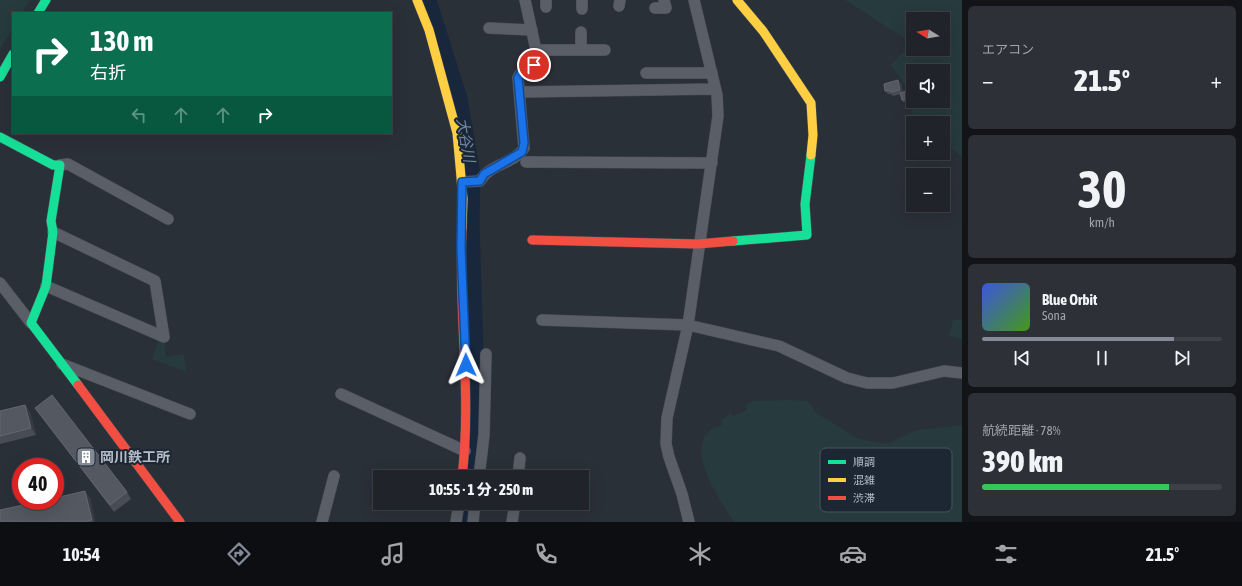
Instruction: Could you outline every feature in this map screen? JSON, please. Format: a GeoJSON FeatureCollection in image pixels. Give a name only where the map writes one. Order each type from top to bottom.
{"type":"FeatureCollection","features":[{"type":"Feature","properties":{"kind":"main road"},"geometry":{"type":"LineString","coordinates":[[39,12],[46,0]]}},
{"type":"Feature","properties":{"kind":"main road"},"geometry":{"type":"LineString","coordinates":[[418,0],[429,30],[457,133],[462,182],[461,248],[466,365],[465,451],[463,470]]}},
{"type":"Feature","properties":{"kind":"main road"},"geometry":{"type":"LineString","coordinates":[[532,240],[698,244],[808,235],[805,204],[814,130],[811,103],[763,31],[737,0]]}},
{"type":"Feature","properties":{"kind":"main road"},"geometry":{"type":"LineString","coordinates":[[0,76],[12,56]]}},
{"type":"Feature","properties":{"kind":"main road"},"geometry":{"type":"LineString","coordinates":[[0,137],[53,165],[60,165],[51,221],[53,232],[46,286],[31,322],[180,522]]}},
{"type":"Feature","properties":{"kind":"street"},"geometry":{"type":"LineString","coordinates":[[462,182],[480,181],[484,174],[519,154],[524,148],[520,74],[533,68],[536,50],[525,0]]}},
{"type":"Feature","properties":{"kind":"street"},"geometry":{"type":"LineString","coordinates":[[656,8],[666,8],[664,0]]}},
{"type":"Feature","properties":{"kind":"street"},"geometry":{"type":"LineString","coordinates":[[689,522],[682,494],[668,458],[666,444],[667,418],[688,325],[698,244],[712,163],[718,116],[718,101],[694,0]]}},
{"type":"Feature","properties":{"kind":"street"},"geometry":{"type":"LineString","coordinates":[[489,28],[532,30]]}},
{"type":"Feature","properties":{"kind":"street"},"geometry":{"type":"LineString","coordinates":[[581,32],[581,50]]}},
{"type":"Feature","properties":{"kind":"street"},"geometry":{"type":"LineString","coordinates":[[536,50],[606,50]]}},
{"type":"Feature","properties":{"kind":"street"},"geometry":{"type":"LineString","coordinates":[[646,73],[712,73]]}},
{"type":"Feature","properties":{"kind":"street"},"geometry":{"type":"LineString","coordinates":[[520,92],[715,89]]}},
{"type":"Feature","properties":{"kind":"street"},"geometry":{"type":"LineString","coordinates":[[526,162],[712,163]]}},
{"type":"Feature","properties":{"kind":"street"},"geometry":{"type":"LineString","coordinates":[[60,165],[68,164],[168,219]]}},
{"type":"Feature","properties":{"kind":"street"},"geometry":{"type":"LineString","coordinates":[[46,286],[164,337],[155,281],[53,232]]}},
{"type":"Feature","properties":{"kind":"street"},"geometry":{"type":"LineString","coordinates":[[0,283],[31,322]]}},
{"type":"Feature","properties":{"kind":"street"},"geometry":{"type":"LineString","coordinates":[[542,320],[688,325],[779,346],[847,378],[867,384],[892,383],[944,371],[962,373]]}},
{"type":"Feature","properties":{"kind":"street"},"geometry":{"type":"LineString","coordinates":[[480,470],[484,435],[486,354]]}},
{"type":"Feature","properties":{"kind":"street"},"geometry":{"type":"LineString","coordinates":[[62,364],[190,414]]}},
{"type":"Feature","properties":{"kind":"street"},"geometry":{"type":"LineString","coordinates":[[341,394],[465,451]]}},
{"type":"Feature","properties":{"kind":"street"},"geometry":{"type":"LineString","coordinates":[[519,470],[520,458]]}},
{"type":"Feature","properties":{"kind":"street"},"geometry":{"type":"LineString","coordinates":[[322,522],[334,476]]}},
{"type":"Feature","properties":{"kind":"street"},"geometry":{"type":"LineString","coordinates":[[456,522],[458,510]]}},
{"type":"Feature","properties":{"kind":"street"},"geometry":{"type":"LineString","coordinates":[[473,522],[475,510]]}},
{"type":"Feature","properties":{"kind":"street"},"geometry":{"type":"LineString","coordinates":[[512,522],[514,510]]}},
{"type":"Feature","properties":{"kind":"green space"},"geometry":{"type":"Polygon","coordinates":[[[0,0],[30,0],[23,12],[12,12],[12,30],[0,49],[0,0]]]}},
{"type":"Feature","properties":{"kind":"green space"},"geometry":{"type":"Polygon","coordinates":[[[845,0],[962,0],[962,157],[950,147],[950,116],[912,116],[911,108],[950,108],[950,64],[906,64],[906,86],[891,65],[906,49],[906,56],[950,56],[950,12],[906,12],[906,39],[845,0]]]}},
{"type":"Feature","properties":{"kind":"green space"},"geometry":{"type":"Polygon","coordinates":[[[953,320],[962,320],[962,339],[949,336],[953,320]]]}},
{"type":"Feature","properties":{"kind":"green space"},"geometry":{"type":"Polygon","coordinates":[[[159,339],[164,341],[166,357],[184,354],[186,372],[152,359],[159,339]]]}},
{"type":"Feature","properties":{"kind":"green space"},"geometry":{"type":"Polygon","coordinates":[[[754,401],[808,401],[815,412],[858,439],[887,444],[917,430],[962,425],[962,522],[734,522],[714,489],[703,463],[701,451],[703,439],[710,430],[722,425],[721,420],[731,413],[732,416],[747,410],[746,404],[754,401]]]}},
{"type":"Feature","properties":{"kind":"building"},"geometry":{"type":"Polygon","coordinates":[[[898,80],[900,90],[891,92],[889,90],[885,91],[884,84],[898,80]]]}},
{"type":"Feature","properties":{"kind":"building"},"geometry":{"type":"Polygon","coordinates":[[[906,91],[906,99],[902,100],[900,93],[906,91]]]}},
{"type":"Feature","properties":{"kind":"building","name":"岡川鉄工所"},"geometry":{"type":"Polygon","coordinates":[[[52,395],[127,492],[110,505],[35,408],[52,395]]]}},
{"type":"Feature","properties":{"kind":"building"},"geometry":{"type":"Polygon","coordinates":[[[25,405],[31,428],[0,436],[0,411],[25,405]]]}},
{"type":"Feature","properties":{"kind":"building"},"geometry":{"type":"Polygon","coordinates":[[[85,491],[92,520],[83,522],[0,522],[0,510],[12,507],[12,510],[64,510],[64,496],[85,491]]]}},
{"type":"Feature","properties":{"kind":"waterway","name":"大谷川"},"geometry":{"type":"LineString","coordinates":[[428,0],[459,99],[472,174],[471,224],[476,379],[470,470]]}},
{"type":"Feature","properties":{"kind":"waterway","name":"大谷川"},"geometry":{"type":"LineString","coordinates":[[464,522],[466,510]]}},
{"type":"Feature","properties":{"kind":"traffic: fast"},"geometry":{"type":"LineString","coordinates":[[39,12],[46,0]]}},
{"type":"Feature","properties":{"kind":"traffic: fast"},"geometry":{"type":"LineString","coordinates":[[0,77],[12,56]]}},
{"type":"Feature","properties":{"kind":"traffic: fast"},"geometry":{"type":"LineString","coordinates":[[0,137],[53,165],[60,165],[51,221],[53,232],[46,286],[31,323],[78,385]]}},
{"type":"Feature","properties":{"kind":"traffic: fast"},"geometry":{"type":"LineString","coordinates":[[733,241],[807,235],[805,204],[811,155]]}},
{"type":"Feature","properties":{"kind":"traffic: slow"},"geometry":{"type":"LineString","coordinates":[[417,0],[429,30],[457,133],[463,199],[462,229]]}},
{"type":"Feature","properties":{"kind":"traffic: slow"},"geometry":{"type":"LineString","coordinates":[[737,0],[763,31],[811,103],[813,135],[811,155]]}},
{"type":"Feature","properties":{"kind":"traffic: jam"},"geometry":{"type":"LineString","coordinates":[[462,229],[461,260],[466,415],[463,470]]}},
{"type":"Feature","properties":{"kind":"traffic: jam"},"geometry":{"type":"LineString","coordinates":[[532,240],[698,244],[733,241]]}},
{"type":"Feature","properties":{"kind":"traffic: jam"},"geometry":{"type":"LineString","coordinates":[[78,385],[180,522]]}},
{"type":"Feature","properties":{"kind":"place","name":"岡川鉄工所"},"geometry":{"type":"Point","coordinates":[86,457]}},
{"type":"Feature","properties":{"kind":"route"},"geometry":{"type":"LineString","coordinates":[[466,365],[465,309],[461,248],[463,199],[462,182],[480,181],[484,174],[522,152],[524,143],[518,78],[520,74],[533,68],[534,65]]}}]}
